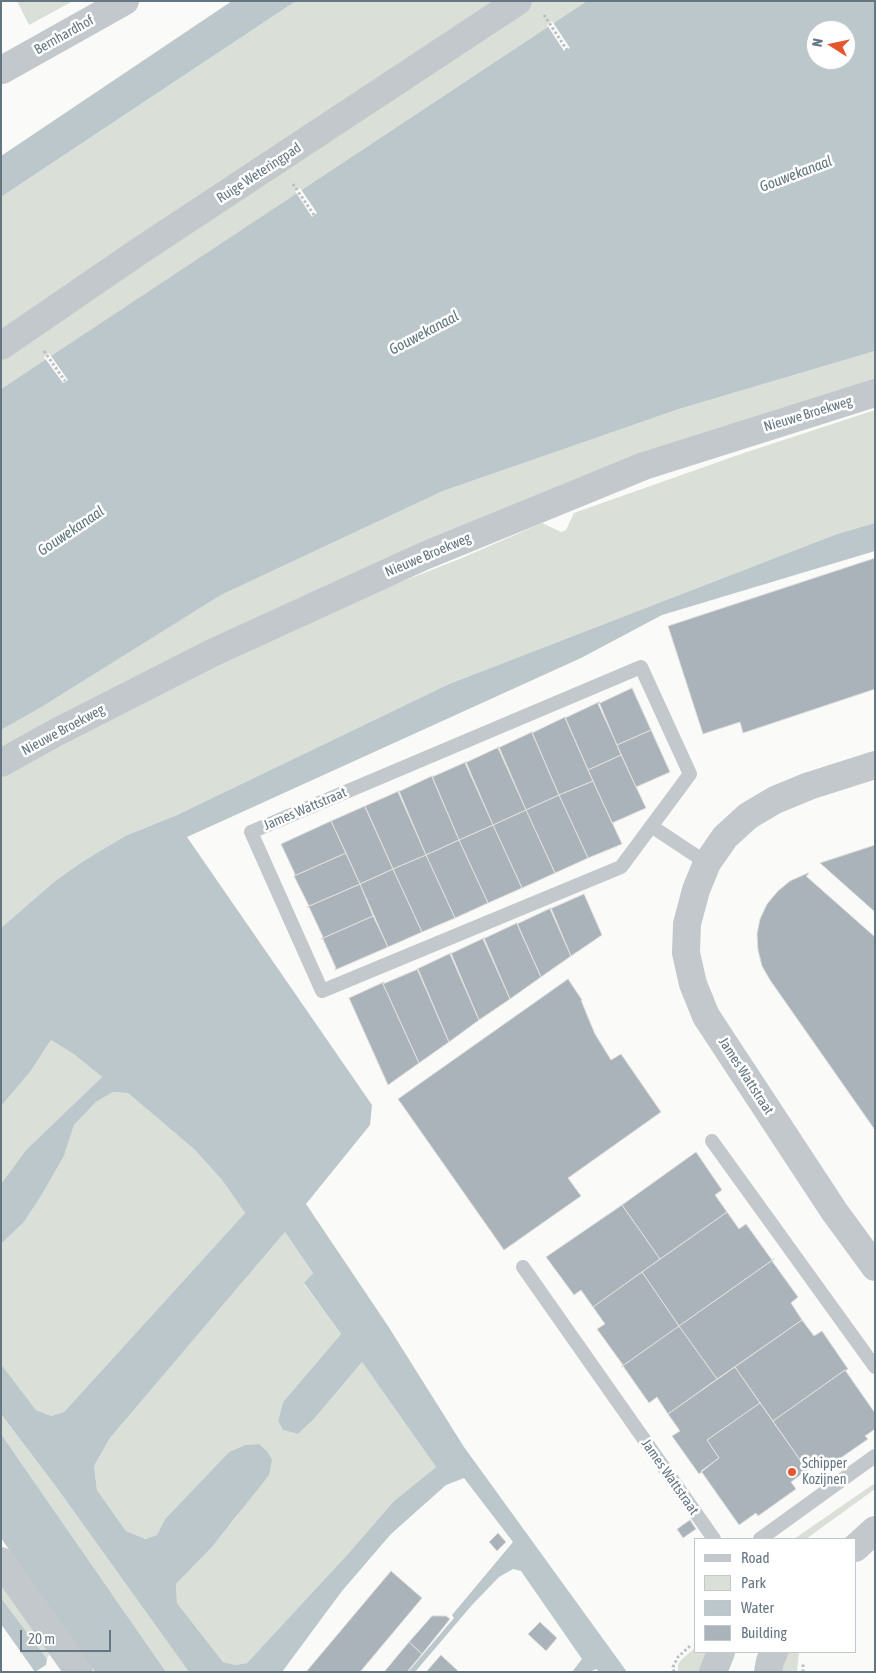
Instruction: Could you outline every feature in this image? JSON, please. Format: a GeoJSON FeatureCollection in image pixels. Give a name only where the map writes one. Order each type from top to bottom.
{"type":"FeatureCollection","features":[{"type":"Feature","properties":{"kind":"street","name":"Bernhardhof"},"geometry":{"type":"LineString","coordinates":[[2,70],[125,1]]}},
{"type":"Feature","properties":{"kind":"street","name":"Ruige Weteringpad"},"geometry":{"type":"LineString","coordinates":[[1,346],[141,250],[278,160],[529,5]]}},
{"type":"Feature","properties":{"kind":"street","name":"Nieuwe Broekweg"},"geometry":{"type":"LineString","coordinates":[[1,763],[55,733],[212,653],[424,556],[644,466],[875,393]]}},
{"type":"Feature","properties":{"kind":"street","name":"James Wattstraat"},"geometry":{"type":"LineString","coordinates":[[875,765],[808,786],[775,800],[748,816],[726,837],[708,863],[696,890],[688,924],[686,953],[693,984],[706,1016],[834,1211],[875,1268]]}},
{"type":"Feature","properties":{"kind":"street"},"geometry":{"type":"LineString","coordinates":[[856,1547],[875,1530]]}},
{"type":"Feature","properties":{"kind":"street"},"geometry":{"type":"LineString","coordinates":[[1,1561],[79,1672]]}},
{"type":"Feature","properties":{"kind":"street"},"geometry":{"type":"LineString","coordinates":[[713,1672],[720,1653]]}},
{"type":"Feature","properties":{"kind":"street"},"geometry":{"type":"LineString","coordinates":[[768,1672],[774,1653]]}},
{"type":"Feature","properties":{"kind":"lane","name":"James Wattstraat"},"geometry":{"type":"LineString","coordinates":[[641,667],[690,774],[651,826],[621,867],[322,991],[251,832],[641,667]]}},
{"type":"Feature","properties":{"kind":"lane"},"geometry":{"type":"LineString","coordinates":[[651,826],[708,863]]}},
{"type":"Feature","properties":{"kind":"lane"},"geometry":{"type":"LineString","coordinates":[[712,1141],[875,1367]]}},
{"type":"Feature","properties":{"kind":"lane","name":"James Wattstraat"},"geometry":{"type":"LineString","coordinates":[[523,1267],[713,1538]]}},
{"type":"Feature","properties":{"kind":"lane"},"geometry":{"type":"LineString","coordinates":[[761,1538],[875,1456]]}},
{"type":"Feature","properties":{"kind":"path"},"geometry":{"type":"LineString","coordinates":[[529,5],[567,50]]}},
{"type":"Feature","properties":{"kind":"path"},"geometry":{"type":"LineString","coordinates":[[278,160],[314,215]]}},
{"type":"Feature","properties":{"kind":"path"},"geometry":{"type":"LineString","coordinates":[[28,328],[65,381]]}},
{"type":"Feature","properties":{"kind":"path"},"geometry":{"type":"LineString","coordinates":[[674,1672],[673,1667],[678,1657],[694,1644]]}},
{"type":"Feature","properties":{"kind":"green space"},"geometry":{"type":"Polygon","coordinates":[[[17,1],[73,1],[29,25],[17,1]]]}},
{"type":"Feature","properties":{"kind":"green space"},"geometry":{"type":"Polygon","coordinates":[[[296,1],[587,1],[1,389],[1,197],[296,1]]]}},
{"type":"Feature","properties":{"kind":"green space"},"geometry":{"type":"Polygon","coordinates":[[[875,351],[875,389],[638,470],[1,752],[1,730],[40,708],[221,595],[443,491],[679,409],[875,351]]]}},
{"type":"Feature","properties":{"kind":"green space"},"geometry":{"type":"Polygon","coordinates":[[[875,410],[875,523],[837,534],[449,684],[177,815],[125,836],[55,881],[1,928],[1,773],[114,712],[365,596],[462,558],[542,523],[561,532],[566,530],[574,513],[741,454],[875,410]]]}},
{"type":"Feature","properties":{"kind":"green space"},"geometry":{"type":"Polygon","coordinates":[[[51,1040],[75,1055],[102,1077],[26,1150],[1,1184],[1,1106],[30,1072],[51,1040]]]}},
{"type":"Feature","properties":{"kind":"green space"},"geometry":{"type":"Polygon","coordinates":[[[113,1092],[128,1093],[195,1150],[222,1180],[245,1213],[64,1412],[51,1416],[36,1410],[1,1364],[1,1244],[24,1222],[41,1196],[64,1156],[74,1125],[96,1102],[113,1092]]]}},
{"type":"Feature","properties":{"kind":"green space"},"geometry":{"type":"Polygon","coordinates":[[[285,1232],[313,1273],[304,1284],[341,1334],[283,1402],[278,1421],[283,1430],[298,1434],[314,1419],[362,1362],[436,1467],[394,1501],[247,1663],[235,1665],[223,1662],[177,1603],[176,1584],[212,1547],[237,1516],[267,1451],[259,1444],[245,1445],[229,1452],[165,1519],[157,1535],[144,1539],[126,1531],[97,1490],[94,1466],[110,1438],[285,1232]]]}},
{"type":"Feature","properties":{"kind":"green space"},"geometry":{"type":"Polygon","coordinates":[[[1,1414],[57,1488],[189,1672],[166,1672],[1,1434],[1,1414]]]}},
{"type":"Feature","properties":{"kind":"green space"},"geometry":{"type":"Polygon","coordinates":[[[875,1483],[875,1489],[807,1538],[795,1538],[875,1483]]]}},
{"type":"Feature","properties":{"kind":"green space"},"geometry":{"type":"Polygon","coordinates":[[[1,1583],[51,1652],[47,1659],[1,1598],[1,1583]]]}},
{"type":"Feature","properties":{"kind":"green space"},"geometry":{"type":"Polygon","coordinates":[[[694,1649],[694,1653],[708,1653],[699,1672],[678,1672],[678,1664],[694,1649]]]}},
{"type":"Feature","properties":{"kind":"green space"},"geometry":{"type":"Polygon","coordinates":[[[784,1653],[799,1653],[797,1672],[779,1672],[784,1653]]]}},
{"type":"Feature","properties":{"kind":"water"},"geometry":{"type":"Polygon","coordinates":[[[232,1],[296,1],[1,197],[1,156],[232,1]]]}},
{"type":"Feature","properties":{"kind":"water","name":"Gouwekanaal"},"geometry":{"type":"Polygon","coordinates":[[[587,1],[875,1],[875,351],[679,409],[443,491],[221,595],[40,708],[1,730],[1,389],[587,1]]]}},
{"type":"Feature","properties":{"kind":"water"},"geometry":{"type":"Polygon","coordinates":[[[875,523],[875,551],[662,615],[581,658],[187,837],[372,1105],[370,1125],[306,1204],[388,1326],[464,1447],[627,1672],[598,1672],[597,1669],[589,1672],[572,1672],[582,1659],[521,1571],[513,1569],[499,1577],[472,1605],[415,1672],[408,1672],[454,1618],[452,1615],[513,1542],[464,1478],[446,1485],[391,1534],[342,1591],[282,1672],[189,1672],[57,1488],[1,1414],[1,1364],[36,1410],[51,1416],[64,1412],[245,1213],[222,1180],[195,1150],[128,1093],[113,1092],[96,1102],[74,1125],[64,1156],[41,1196],[24,1222],[1,1244],[1,1184],[26,1150],[102,1077],[75,1055],[51,1040],[30,1072],[1,1106],[1,928],[55,881],[125,836],[177,815],[449,684],[837,534],[875,523]],[[285,1232],[110,1438],[94,1466],[97,1490],[126,1531],[145,1539],[157,1535],[165,1519],[229,1452],[245,1445],[259,1444],[267,1451],[272,1460],[269,1475],[212,1547],[176,1584],[177,1603],[223,1662],[235,1665],[247,1663],[394,1501],[436,1467],[362,1362],[314,1419],[298,1434],[283,1430],[278,1421],[283,1402],[341,1334],[304,1283],[313,1273],[285,1232]]]}},
{"type":"Feature","properties":{"kind":"water"},"geometry":{"type":"Polygon","coordinates":[[[1,1434],[166,1672],[95,1672],[3,1541],[1,1537],[1,1434]]]}},
{"type":"Feature","properties":{"kind":"water"},"geometry":{"type":"Polygon","coordinates":[[[1,1598],[47,1659],[46,1665],[35,1672],[1,1624],[1,1598]]]}},
{"type":"Feature","properties":{"kind":"pier"},"geometry":{"type":"Polygon","coordinates":[[[552,21],[570,48],[564,51],[547,25],[552,21]]]}},
{"type":"Feature","properties":{"kind":"pier"},"geometry":{"type":"Polygon","coordinates":[[[300,188],[317,213],[312,217],[295,191],[300,188]]]}},
{"type":"Feature","properties":{"kind":"pier"},"geometry":{"type":"Polygon","coordinates":[[[49,353],[68,380],[63,383],[44,357],[49,353]]]}},
{"type":"Feature","properties":{"kind":"building"},"geometry":{"type":"Polygon","coordinates":[[[875,558],[875,689],[743,733],[740,722],[703,734],[668,626],[875,558]]]}},
{"type":"Feature","properties":{"kind":"building"},"geometry":{"type":"Polygon","coordinates":[[[632,688],[651,730],[617,745],[598,704],[632,688]]]}},
{"type":"Feature","properties":{"kind":"building"},"geometry":{"type":"Polygon","coordinates":[[[599,702],[621,755],[588,770],[565,718],[599,702]]]}},
{"type":"Feature","properties":{"kind":"building"},"geometry":{"type":"Polygon","coordinates":[[[565,717],[593,781],[559,795],[532,733],[565,717]]]}},
{"type":"Feature","properties":{"kind":"building"},"geometry":{"type":"Polygon","coordinates":[[[651,730],[670,772],[636,787],[617,745],[651,730]]]}},
{"type":"Feature","properties":{"kind":"building"},"geometry":{"type":"Polygon","coordinates":[[[532,732],[559,795],[526,810],[498,748],[532,732]]]}},
{"type":"Feature","properties":{"kind":"building"},"geometry":{"type":"Polygon","coordinates":[[[499,747],[526,810],[493,825],[465,763],[499,747]]]}},
{"type":"Feature","properties":{"kind":"building"},"geometry":{"type":"Polygon","coordinates":[[[621,755],[646,808],[612,823],[588,770],[621,755]]]}},
{"type":"Feature","properties":{"kind":"building"},"geometry":{"type":"Polygon","coordinates":[[[466,762],[493,825],[459,840],[432,777],[466,762]]]}},
{"type":"Feature","properties":{"kind":"building"},"geometry":{"type":"Polygon","coordinates":[[[432,776],[459,840],[426,855],[398,792],[432,776]]]}},
{"type":"Feature","properties":{"kind":"building"},"geometry":{"type":"Polygon","coordinates":[[[593,781],[622,844],[588,858],[559,795],[593,781]]]}},
{"type":"Feature","properties":{"kind":"building"},"geometry":{"type":"Polygon","coordinates":[[[399,791],[426,855],[393,869],[365,806],[399,791]]]}},
{"type":"Feature","properties":{"kind":"building"},"geometry":{"type":"Polygon","coordinates":[[[559,795],[588,858],[555,873],[526,810],[559,795]]]}},
{"type":"Feature","properties":{"kind":"building"},"geometry":{"type":"Polygon","coordinates":[[[365,806],[393,869],[360,884],[331,821],[365,806]]]}},
{"type":"Feature","properties":{"kind":"building"},"geometry":{"type":"Polygon","coordinates":[[[526,810],[555,873],[522,888],[493,825],[526,810]]]}},
{"type":"Feature","properties":{"kind":"building"},"geometry":{"type":"Polygon","coordinates":[[[331,821],[346,853],[294,876],[295,874],[281,844],[331,821]]]}},
{"type":"Feature","properties":{"kind":"building"},"geometry":{"type":"Polygon","coordinates":[[[493,825],[522,888],[488,903],[459,840],[493,825]]]}},
{"type":"Feature","properties":{"kind":"building"},"geometry":{"type":"Polygon","coordinates":[[[459,840],[488,903],[455,918],[426,855],[459,840]]]}},
{"type":"Feature","properties":{"kind":"building"},"geometry":{"type":"Polygon","coordinates":[[[875,845],[875,912],[820,863],[875,845]]]}},
{"type":"Feature","properties":{"kind":"building"},"geometry":{"type":"Polygon","coordinates":[[[346,853],[360,884],[307,907],[309,906],[294,876],[346,853]]]}},
{"type":"Feature","properties":{"kind":"building"},"geometry":{"type":"Polygon","coordinates":[[[426,855],[455,918],[422,932],[393,869],[426,855]]]}},
{"type":"Feature","properties":{"kind":"building"},"geometry":{"type":"Polygon","coordinates":[[[393,869],[422,932],[388,947],[360,884],[393,869]]]}},
{"type":"Feature","properties":{"kind":"building"},"geometry":{"type":"Polygon","coordinates":[[[808,873],[806,876],[875,937],[875,1130],[762,966],[757,934],[760,919],[767,904],[790,881],[808,873]]]}},
{"type":"Feature","properties":{"kind":"building"},"geometry":{"type":"Polygon","coordinates":[[[360,884],[373,916],[321,939],[323,937],[309,907],[307,907],[360,884]]]}},
{"type":"Feature","properties":{"kind":"building"},"geometry":{"type":"Polygon","coordinates":[[[584,894],[602,935],[571,956],[550,909],[584,894]]]}},
{"type":"Feature","properties":{"kind":"building"},"geometry":{"type":"Polygon","coordinates":[[[551,908],[571,956],[541,977],[517,924],[551,908]]]}},
{"type":"Feature","properties":{"kind":"building"},"geometry":{"type":"Polygon","coordinates":[[[373,916],[388,947],[335,970],[336,968],[323,939],[321,939],[373,916]]]}},
{"type":"Feature","properties":{"kind":"building"},"geometry":{"type":"Polygon","coordinates":[[[517,923],[541,977],[510,999],[483,939],[517,923]]]}},
{"type":"Feature","properties":{"kind":"building"},"geometry":{"type":"Polygon","coordinates":[[[484,938],[510,999],[479,1020],[450,954],[484,938]]]}},
{"type":"Feature","properties":{"kind":"building"},"geometry":{"type":"Polygon","coordinates":[[[451,953],[479,1020],[449,1042],[417,969],[451,953]]]}},
{"type":"Feature","properties":{"kind":"building"},"geometry":{"type":"Polygon","coordinates":[[[418,969],[449,1042],[419,1063],[383,984],[418,969]]]}},
{"type":"Feature","properties":{"kind":"building"},"geometry":{"type":"Polygon","coordinates":[[[568,979],[582,1000],[595,1034],[611,1060],[621,1054],[661,1112],[568,1178],[581,1196],[504,1250],[398,1099],[568,979]]]}},
{"type":"Feature","properties":{"kind":"building"},"geometry":{"type":"Polygon","coordinates":[[[384,982],[383,984],[419,1063],[388,1085],[349,998],[384,982]]]}},
{"type":"Feature","properties":{"kind":"building"},"geometry":{"type":"Polygon","coordinates":[[[696,1152],[722,1190],[715,1195],[727,1212],[660,1259],[622,1205],[696,1152]]]}},
{"type":"Feature","properties":{"kind":"building"},"geometry":{"type":"Polygon","coordinates":[[[622,1205],[660,1259],[593,1307],[581,1290],[574,1295],[546,1257],[622,1205]]]}},
{"type":"Feature","properties":{"kind":"building"},"geometry":{"type":"Polygon","coordinates":[[[727,1212],[739,1229],[746,1224],[772,1260],[774,1259],[679,1326],[642,1272],[727,1212]]]}},
{"type":"Feature","properties":{"kind":"building"},"geometry":{"type":"Polygon","coordinates":[[[774,1259],[772,1261],[798,1297],[791,1303],[802,1320],[717,1379],[679,1326],[774,1259]]]}},
{"type":"Feature","properties":{"kind":"building"},"geometry":{"type":"Polygon","coordinates":[[[642,1272],[679,1326],[621,1367],[623,1365],[597,1329],[605,1324],[593,1307],[642,1272]]]}},
{"type":"Feature","properties":{"kind":"building"},"geometry":{"type":"Polygon","coordinates":[[[802,1320],[814,1336],[822,1331],[848,1369],[773,1421],[735,1367],[802,1320]]]}},
{"type":"Feature","properties":{"kind":"building"},"geometry":{"type":"Polygon","coordinates":[[[679,1326],[717,1379],[668,1414],[657,1397],[649,1403],[623,1366],[621,1367],[679,1326]]]}},
{"type":"Feature","properties":{"kind":"building"},"geometry":{"type":"Polygon","coordinates":[[[735,1367],[760,1403],[707,1440],[719,1458],[699,1474],[672,1436],[680,1431],[668,1414],[735,1367]]]}},
{"type":"Feature","properties":{"kind":"building"},"geometry":{"type":"Polygon","coordinates":[[[845,1370],[875,1413],[875,1429],[865,1436],[868,1439],[829,1466],[824,1458],[807,1470],[773,1421],[845,1370]]]}},
{"type":"Feature","properties":{"kind":"building"},"geometry":{"type":"Polygon","coordinates":[[[760,1403],[807,1470],[791,1482],[796,1489],[758,1516],[756,1513],[739,1525],[701,1471],[719,1458],[707,1440],[760,1403]]]}},
{"type":"Feature","properties":{"kind":"building"},"geometry":{"type":"Polygon","coordinates":[[[690,1520],[696,1529],[683,1538],[677,1529],[690,1520]]]}},
{"type":"Feature","properties":{"kind":"building"},"geometry":{"type":"Polygon","coordinates":[[[498,1533],[506,1542],[497,1551],[489,1542],[498,1533]]]}},
{"type":"Feature","properties":{"kind":"building"},"geometry":{"type":"Polygon","coordinates":[[[391,1571],[422,1598],[360,1672],[306,1672],[391,1571]]]}},
{"type":"Feature","properties":{"kind":"building"},"geometry":{"type":"Polygon","coordinates":[[[432,1616],[446,1616],[450,1619],[422,1654],[409,1642],[432,1616]]]}},
{"type":"Feature","properties":{"kind":"building"},"geometry":{"type":"Polygon","coordinates":[[[540,1622],[557,1638],[546,1651],[528,1634],[540,1622]]]}},
{"type":"Feature","properties":{"kind":"building"},"geometry":{"type":"Polygon","coordinates":[[[409,1642],[422,1654],[407,1672],[384,1672],[409,1642]]]}},
{"type":"Feature","properties":{"kind":"building"},"geometry":{"type":"Polygon","coordinates":[[[441,1655],[459,1672],[426,1672],[441,1655]]]}},
{"type":"Feature","properties":{"kind":"place","name":"Schipper Kozijnen"},"geometry":{"type":"Point","coordinates":[792,1472]}}]}
